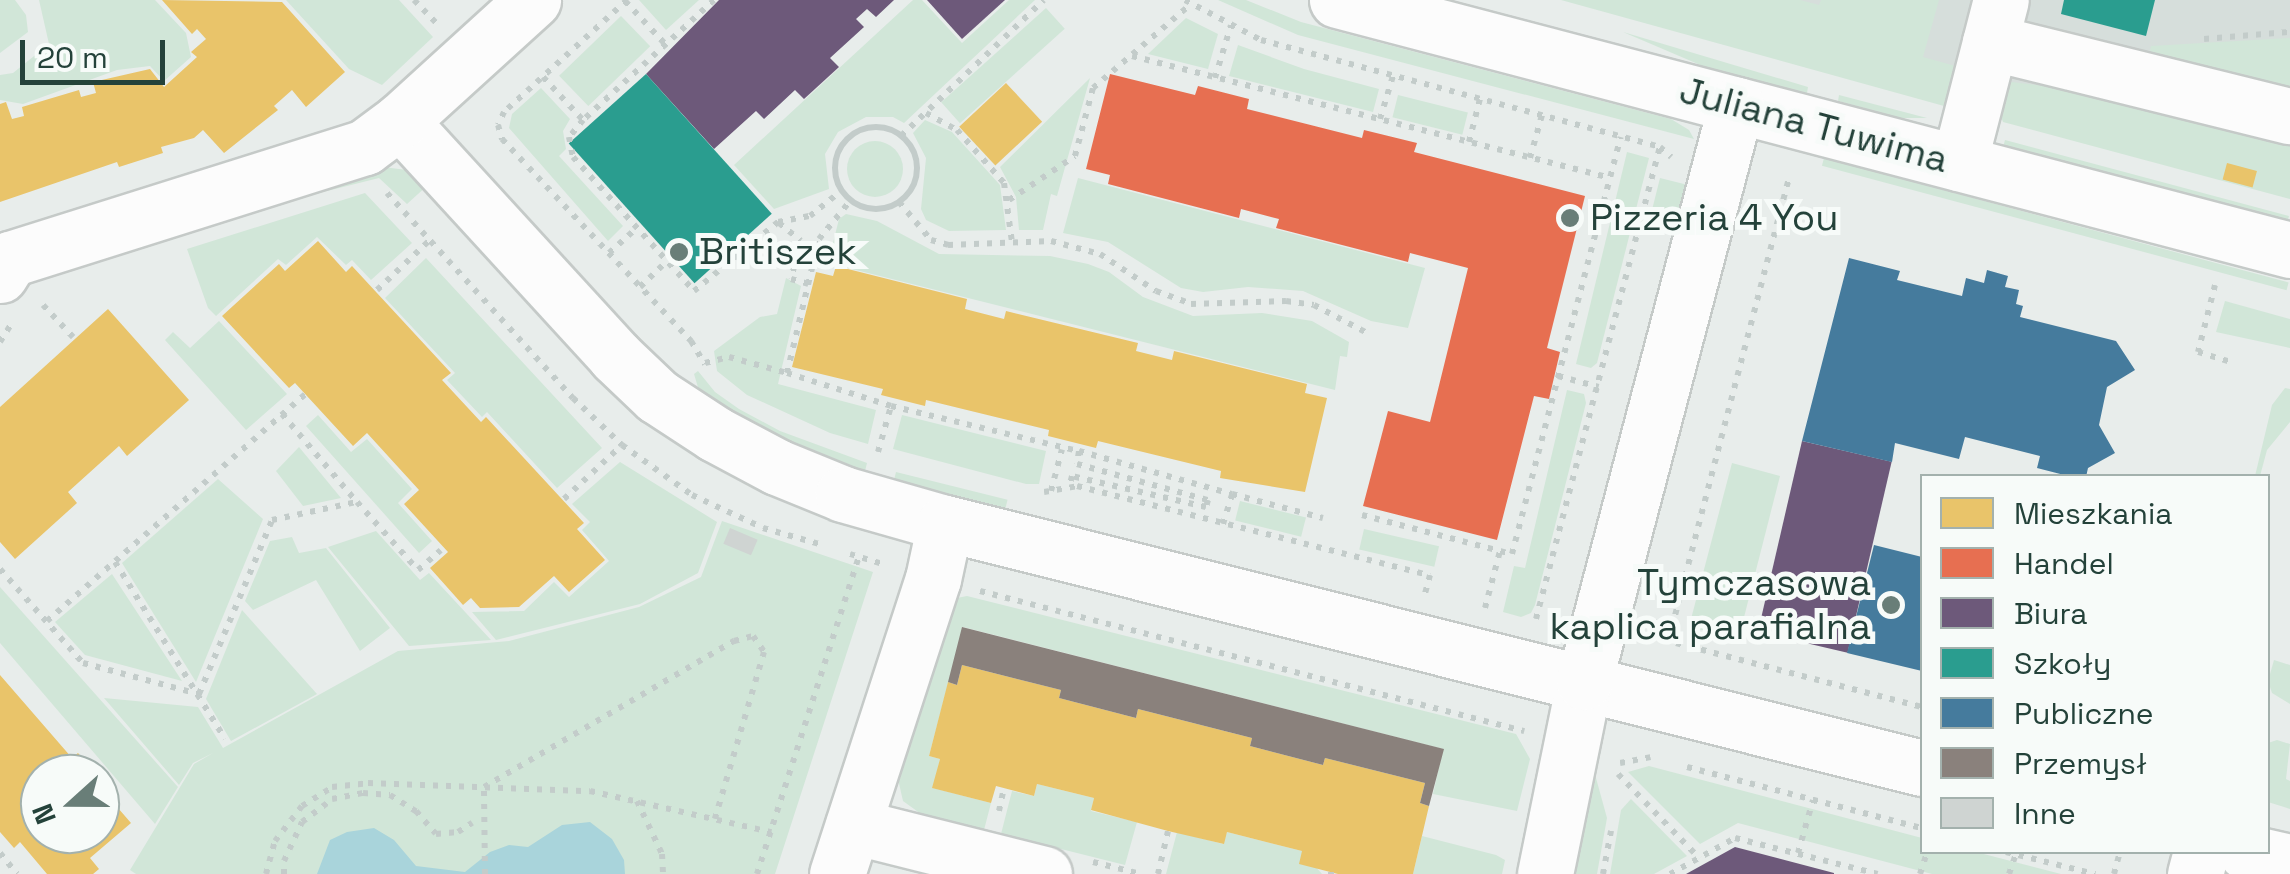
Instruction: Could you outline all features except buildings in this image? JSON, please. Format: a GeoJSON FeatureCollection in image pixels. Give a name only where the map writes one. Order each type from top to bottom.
{"type":"FeatureCollection","features":[{"type":"Feature","properties":{"kind":"street"},"geometry":{"type":"LineString","coordinates":[[16,284],[10,259],[365,147],[400,121],[533,0]]}},
{"type":"Feature","properties":{"kind":"street","name":"Juliana Tuwima"},"geometry":{"type":"LineString","coordinates":[[1338,0],[2290,250]]}},
{"type":"Feature","properties":{"kind":"street"},"geometry":{"type":"LineString","coordinates":[[1958,163],[1995,21],[2290,116]]}},
{"type":"Feature","properties":{"kind":"street"},"geometry":{"type":"LineString","coordinates":[[1545,874],[1584,682],[1607,608],[1736,105]]}},
{"type":"Feature","properties":{"kind":"street"},"geometry":{"type":"LineString","coordinates":[[400,121],[615,356],[658,396],[776,467],[844,494],[946,523],[1920,767]]}},
{"type":"Feature","properties":{"kind":"street"},"geometry":{"type":"LineString","coordinates":[[946,523],[933,579],[845,850],[1044,874]]}},
{"type":"Feature","properties":{"kind":"street"},"geometry":{"type":"LineString","coordinates":[[2255,854],[2290,862]]}},
{"type":"Feature","properties":{"kind":"path"},"geometry":{"type":"LineString","coordinates":[[414,0],[446,33]]}},
{"type":"Feature","properties":{"kind":"path"},"geometry":{"type":"LineString","coordinates":[[714,0],[582,120],[568,137],[573,158],[694,291],[778,222],[810,216],[841,191]]}},
{"type":"Feature","properties":{"kind":"path"},"geometry":{"type":"LineString","coordinates":[[900,136],[1044,0]]}},
{"type":"Feature","properties":{"kind":"path"},"geometry":{"type":"LineString","coordinates":[[666,45],[626,1],[504,112],[498,125],[502,138],[691,341],[708,372]]}},
{"type":"Feature","properties":{"kind":"path"},"geometry":{"type":"LineString","coordinates":[[1009,200],[1076,156],[1093,88],[1191,4]]}},
{"type":"Feature","properties":{"kind":"path"},"geometry":{"type":"LineString","coordinates":[[1215,78],[1231,26]]}},
{"type":"Feature","properties":{"kind":"path"},"geometry":{"type":"LineString","coordinates":[[1132,56],[1610,178]]}},
{"type":"Feature","properties":{"kind":"path"},"geometry":{"type":"LineString","coordinates":[[1380,119],[1393,76]]}},
{"type":"Feature","properties":{"kind":"path"},"geometry":{"type":"LineString","coordinates":[[543,77],[582,120]]}},
{"type":"Feature","properties":{"kind":"path"},"geometry":{"type":"LineString","coordinates":[[1469,142],[1480,99]]}},
{"type":"Feature","properties":{"kind":"path"},"geometry":{"type":"LineString","coordinates":[[926,113],[956,130],[1004,182],[1012,242]]}},
{"type":"Feature","properties":{"kind":"path"},"geometry":{"type":"LineString","coordinates":[[1530,158],[1542,115]]}},
{"type":"Feature","properties":{"kind":"path"},"geometry":{"type":"LineString","coordinates":[[864,128],[890,129],[910,145],[917,170],[908,194],[899,202],[874,209],[850,201],[841,191],[834,167],[843,142],[864,128]]}},
{"type":"Feature","properties":{"kind":"path"},"geometry":{"type":"LineString","coordinates":[[1362,516],[1512,554],[1621,136]]}},
{"type":"Feature","properties":{"kind":"path"},"geometry":{"type":"LineString","coordinates":[[1508,726],[1660,147]]}},
{"type":"Feature","properties":{"kind":"path"},"geometry":{"type":"LineString","coordinates":[[1790,175],[1672,627],[1676,643],[1920,706]]}},
{"type":"Feature","properties":{"kind":"path"},"geometry":{"type":"LineString","coordinates":[[788,373],[819,239],[850,201]]}},
{"type":"Feature","properties":{"kind":"path"},"geometry":{"type":"LineString","coordinates":[[899,202],[931,240],[948,245],[1051,240],[1100,254],[1156,291],[1191,304],[1286,300],[1314,305],[1369,334]]}},
{"type":"Feature","properties":{"kind":"path"},"geometry":{"type":"LineString","coordinates":[[778,222],[801,241],[791,279],[808,284]]}},
{"type":"Feature","properties":{"kind":"path"},"geometry":{"type":"LineString","coordinates":[[609,253],[637,228]]}},
{"type":"Feature","properties":{"kind":"path"},"geometry":{"type":"LineString","coordinates":[[377,290],[431,239]]}},
{"type":"Feature","properties":{"kind":"path"},"geometry":{"type":"LineString","coordinates":[[640,288],[668,261]]}},
{"type":"Feature","properties":{"kind":"path"},"geometry":{"type":"LineString","coordinates":[[16,284],[72,337]]}},
{"type":"Feature","properties":{"kind":"path"},"geometry":{"type":"LineString","coordinates":[[2215,284],[2198,352],[2230,362]]}},
{"type":"Feature","properties":{"kind":"path"},"geometry":{"type":"LineString","coordinates":[[705,363],[729,357],[891,406],[1323,518]]}},
{"type":"Feature","properties":{"kind":"path"},"geometry":{"type":"LineString","coordinates":[[1558,376],[1599,387]]}},
{"type":"Feature","properties":{"kind":"path"},"geometry":{"type":"LineString","coordinates":[[47,622],[304,394]]}},
{"type":"Feature","properties":{"kind":"path"},"geometry":{"type":"LineString","coordinates":[[860,452],[881,458],[891,406]]}},
{"type":"Feature","properties":{"kind":"path"},"geometry":{"type":"LineString","coordinates":[[282,414],[418,570],[442,550]]}},
{"type":"Feature","properties":{"kind":"path"},"geometry":{"type":"LineString","coordinates":[[564,499],[622,445]]}},
{"type":"Feature","properties":{"kind":"path"},"geometry":{"type":"LineString","coordinates":[[1050,491],[1062,449]]}},
{"type":"Feature","properties":{"kind":"path"},"geometry":{"type":"LineString","coordinates":[[1069,487],[1072,476],[1206,507],[1208,500],[1077,464],[1079,452]]}},
{"type":"Feature","properties":{"kind":"path"},"geometry":{"type":"LineString","coordinates":[[1038,493],[1069,487],[1430,575],[1423,602]]}},
{"type":"Feature","properties":{"kind":"path"},"geometry":{"type":"LineString","coordinates":[[1222,524],[1232,494]]}},
{"type":"Feature","properties":{"kind":"path"},"geometry":{"type":"LineString","coordinates":[[200,694],[272,520],[357,502]]}},
{"type":"Feature","properties":{"kind":"path"},"geometry":{"type":"LineString","coordinates":[[1482,617],[1500,551]]}},
{"type":"Feature","properties":{"kind":"path"},"geometry":{"type":"LineString","coordinates":[[757,874],[859,557]]}},
{"type":"Feature","properties":{"kind":"path"},"geometry":{"type":"LineString","coordinates":[[115,562],[225,739]]}},
{"type":"Feature","properties":{"kind":"path"},"geometry":{"type":"LineString","coordinates":[[0,569],[83,663],[200,694]]}},
{"type":"Feature","properties":{"kind":"path"},"geometry":{"type":"LineString","coordinates":[[1546,593],[1672,627]]}},
{"type":"Feature","properties":{"kind":"path"},"geometry":{"type":"LineString","coordinates":[[484,787],[734,641],[753,636],[764,652],[714,819]]}},
{"type":"Feature","properties":{"kind":"path"},"geometry":{"type":"LineString","coordinates":[[1614,770],[1699,858]]}},
{"type":"Feature","properties":{"kind":"path"},"geometry":{"type":"LineString","coordinates":[[266,874],[274,841],[302,806],[332,787],[368,783],[590,790],[771,832]]}},
{"type":"Feature","properties":{"kind":"path"},"geometry":{"type":"LineString","coordinates":[[332,787],[332,798]]}},
{"type":"Feature","properties":{"kind":"path"},"geometry":{"type":"LineString","coordinates":[[484,787],[485,874]]}},
{"type":"Feature","properties":{"kind":"path"},"geometry":{"type":"LineString","coordinates":[[284,874],[284,861],[302,822],[332,798],[363,793],[390,795],[416,811],[436,834],[458,832],[472,822]]}},
{"type":"Feature","properties":{"kind":"path"},"geometry":{"type":"LineString","coordinates":[[1798,853],[1813,800]]}},
{"type":"Feature","properties":{"kind":"path"},"geometry":{"type":"LineString","coordinates":[[636,801],[662,854],[663,874]]}},
{"type":"Feature","properties":{"kind":"path"},"geometry":{"type":"LineString","coordinates":[[1158,874],[1168,830]]}},
{"type":"Feature","properties":{"kind":"path"},"geometry":{"type":"LineString","coordinates":[[1670,874],[1735,838],[1878,874]]}},
{"type":"Feature","properties":{"kind":"path"},"geometry":{"type":"LineString","coordinates":[[0,853],[17,874]]}},
{"type":"Feature","properties":{"kind":"path"},"geometry":{"type":"LineString","coordinates":[[2009,874],[2016,854],[2095,874]]}},
{"type":"Feature","properties":{"kind":"shaded area"},"geometry":{"type":"Polygon","coordinates":[[[1717,0],[2290,0],[2290,175],[1717,0]]]}},
{"type":"Feature","properties":{"kind":"green space"},"geometry":{"type":"Polygon","coordinates":[[[0,0],[15,0],[26,15],[28,32],[0,53],[0,0]]]}},
{"type":"Feature","properties":{"kind":"green space"},"geometry":{"type":"Polygon","coordinates":[[[39,0],[155,0],[186,33],[191,57],[164,81],[150,66],[117,70],[23,104],[0,100],[0,75],[13,73],[49,44],[39,0]]]}},
{"type":"Feature","properties":{"kind":"green space"},"geometry":{"type":"Polygon","coordinates":[[[286,0],[399,0],[433,37],[382,85],[349,69],[286,0]]]}},
{"type":"Feature","properties":{"kind":"green space"},"geometry":{"type":"Polygon","coordinates":[[[639,0],[699,0],[666,30],[639,0]]]}},
{"type":"Feature","properties":{"kind":"green space"},"geometry":{"type":"Polygon","coordinates":[[[913,0],[922,0],[962,43],[1009,0],[1035,0],[904,123],[893,117],[866,117],[838,132],[825,154],[829,189],[774,209],[734,165],[913,0]]]}},
{"type":"Feature","properties":{"kind":"green space"},"geometry":{"type":"Polygon","coordinates":[[[1218,0],[1246,0],[1301,22],[1671,119],[1689,130],[1694,139],[1298,35],[1218,0]]]}},
{"type":"Feature","properties":{"kind":"green space"},"geometry":{"type":"Polygon","coordinates":[[[1561,0],[1800,0],[1819,5],[1821,0],[1939,0],[1923,57],[1959,67],[1944,106],[1561,0]]]}},
{"type":"Feature","properties":{"kind":"green space"},"geometry":{"type":"Polygon","coordinates":[[[1046,8],[1065,29],[960,123],[941,102],[1046,8]]]}},
{"type":"Feature","properties":{"kind":"green space"},"geometry":{"type":"Polygon","coordinates":[[[621,16],[650,46],[588,106],[559,76],[621,16]]]}},
{"type":"Feature","properties":{"kind":"green space"},"geometry":{"type":"Polygon","coordinates":[[[1186,18],[1218,34],[1208,69],[1148,54],[1186,18]]]}},
{"type":"Feature","properties":{"kind":"green space"},"geometry":{"type":"Polygon","coordinates":[[[1623,32],[1808,87],[1807,93],[1712,70],[1623,32]]]}},
{"type":"Feature","properties":{"kind":"green space"},"geometry":{"type":"Polygon","coordinates":[[[2290,38],[2290,98],[2148,61],[2151,46],[2290,38]]]}},
{"type":"Feature","properties":{"kind":"green space"},"geometry":{"type":"Polygon","coordinates":[[[1238,45],[1304,69],[1379,89],[1373,112],[1229,76],[1238,45]]]}},
{"type":"Feature","properties":{"kind":"green space"},"geometry":{"type":"Polygon","coordinates":[[[2046,75],[2290,135],[2290,199],[2003,122],[2000,114],[2005,89],[2012,82],[2043,86],[2046,75]]]}},
{"type":"Feature","properties":{"kind":"green space"},"geometry":{"type":"Polygon","coordinates":[[[1090,78],[1057,196],[1051,194],[1043,230],[1019,230],[1016,197],[1000,167],[1090,78]]]}},
{"type":"Feature","properties":{"kind":"green space"},"geometry":{"type":"Polygon","coordinates":[[[541,88],[570,119],[563,131],[566,149],[559,156],[623,226],[608,241],[509,128],[512,114],[541,88]]]}},
{"type":"Feature","properties":{"kind":"green space"},"geometry":{"type":"Polygon","coordinates":[[[1398,95],[1468,112],[1462,135],[1392,117],[1398,95]]]}},
{"type":"Feature","properties":{"kind":"green space"},"geometry":{"type":"Polygon","coordinates":[[[1839,95],[1927,118],[1901,118],[1838,101],[1839,95]]]}},
{"type":"Feature","properties":{"kind":"green space"},"geometry":{"type":"Polygon","coordinates":[[[925,120],[952,132],[1000,185],[1006,230],[949,231],[926,220],[921,209],[926,158],[913,133],[925,120]]]}},
{"type":"Feature","properties":{"kind":"green space"},"geometry":{"type":"Polygon","coordinates":[[[2005,140],[2289,216],[2286,227],[2002,151],[2005,140]]]}},
{"type":"Feature","properties":{"kind":"green space"},"geometry":{"type":"Polygon","coordinates":[[[875,141],[895,149],[903,169],[895,189],[875,197],[855,189],[847,169],[855,149],[875,141]]]}},
{"type":"Feature","properties":{"kind":"green space"},"geometry":{"type":"Polygon","coordinates":[[[1627,152],[1649,158],[1597,363],[1591,368],[1576,364],[1627,152]]]}},
{"type":"Feature","properties":{"kind":"green space"},"geometry":{"type":"Polygon","coordinates":[[[1824,158],[2289,282],[2287,290],[1822,166],[1824,158]]]}},
{"type":"Feature","properties":{"kind":"green space"},"geometry":{"type":"Polygon","coordinates":[[[375,166],[407,170],[429,184],[407,204],[379,178],[319,193],[314,178],[375,166]]]}},
{"type":"Feature","properties":{"kind":"green space"},"geometry":{"type":"Polygon","coordinates":[[[1078,178],[1425,268],[1408,328],[1371,321],[1303,291],[1248,287],[1203,292],[1181,288],[1108,242],[1063,233],[1078,178]]]}},
{"type":"Feature","properties":{"kind":"green space"},"geometry":{"type":"Polygon","coordinates":[[[1660,178],[1693,186],[1683,225],[1650,217],[1660,178]]]}},
{"type":"Feature","properties":{"kind":"green space"},"geometry":{"type":"Polygon","coordinates":[[[365,193],[412,243],[371,280],[352,260],[346,265],[317,237],[286,265],[278,259],[216,316],[208,308],[187,249],[365,193]]]}},
{"type":"Feature","properties":{"kind":"green space"},"geometry":{"type":"Polygon","coordinates":[[[846,214],[877,221],[939,254],[1050,256],[1088,264],[1109,272],[1143,297],[1193,316],[1262,313],[1312,321],[1349,342],[1347,357],[1340,356],[1335,390],[828,263],[839,219],[846,214]]]}},
{"type":"Feature","properties":{"kind":"green space"},"geometry":{"type":"Polygon","coordinates":[[[426,258],[602,448],[557,488],[487,412],[482,417],[447,380],[455,373],[385,298],[426,258]]]}},
{"type":"Feature","properties":{"kind":"green space"},"geometry":{"type":"Polygon","coordinates":[[[786,278],[801,286],[778,384],[876,410],[868,444],[830,433],[747,395],[717,371],[714,351],[760,317],[777,314],[786,278]]]}},
{"type":"Feature","properties":{"kind":"green space"},"geometry":{"type":"Polygon","coordinates":[[[2225,301],[2290,319],[2290,348],[2216,332],[2225,301]]]}},
{"type":"Feature","properties":{"kind":"green space"},"geometry":{"type":"Polygon","coordinates":[[[219,321],[287,394],[246,430],[165,340],[173,332],[190,348],[219,321]]]}},
{"type":"Feature","properties":{"kind":"green space"},"geometry":{"type":"Polygon","coordinates":[[[698,371],[715,392],[739,409],[780,431],[867,463],[864,475],[778,442],[700,394],[694,374],[698,371]]]}},
{"type":"Feature","properties":{"kind":"green space"},"geometry":{"type":"Polygon","coordinates":[[[2285,388],[2290,389],[2290,422],[2267,450],[2261,474],[2255,474],[2272,405],[2285,388]]]}},
{"type":"Feature","properties":{"kind":"green space"},"geometry":{"type":"Polygon","coordinates":[[[1567,390],[1584,394],[1586,403],[1535,605],[1531,613],[1521,617],[1503,612],[1514,566],[1525,568],[1567,390]]]}},
{"type":"Feature","properties":{"kind":"green space"},"geometry":{"type":"Polygon","coordinates":[[[318,415],[351,452],[367,439],[412,489],[398,503],[432,541],[419,553],[306,426],[318,415]]]}},
{"type":"Feature","properties":{"kind":"green space"},"geometry":{"type":"Polygon","coordinates":[[[902,415],[1046,451],[1039,484],[1026,484],[893,449],[902,415]]]}},
{"type":"Feature","properties":{"kind":"green space"},"geometry":{"type":"Polygon","coordinates":[[[299,447],[341,498],[303,506],[276,471],[299,447]]]}},
{"type":"Feature","properties":{"kind":"green space"},"geometry":{"type":"Polygon","coordinates":[[[620,462],[717,522],[698,573],[640,604],[496,640],[472,612],[524,611],[554,582],[569,597],[609,561],[582,530],[590,522],[572,504],[620,462]]]}},
{"type":"Feature","properties":{"kind":"green space"},"geometry":{"type":"Polygon","coordinates":[[[1732,463],[1780,476],[1739,637],[1698,629],[1691,619],[1732,463]]]}},
{"type":"Feature","properties":{"kind":"green space"},"geometry":{"type":"Polygon","coordinates":[[[896,472],[1008,500],[1005,511],[893,484],[896,472]]]}},
{"type":"Feature","properties":{"kind":"green space"},"geometry":{"type":"Polygon","coordinates":[[[218,479],[263,519],[196,682],[122,563],[218,479]]]}},
{"type":"Feature","properties":{"kind":"green space"},"geometry":{"type":"Polygon","coordinates":[[[1240,501],[1306,517],[1301,537],[1235,520],[1240,501]]]}},
{"type":"Feature","properties":{"kind":"green space"},"geometry":{"type":"Polygon","coordinates":[[[722,521],[873,572],[775,874],[136,874],[130,870],[194,764],[213,753],[193,763],[179,785],[104,698],[198,707],[223,748],[398,651],[509,641],[639,607],[701,577],[722,521]]]}},
{"type":"Feature","properties":{"kind":"green space"},"geometry":{"type":"Polygon","coordinates":[[[1364,529],[1439,546],[1434,567],[1359,549],[1364,529]]]}},
{"type":"Feature","properties":{"kind":"green space"},"geometry":{"type":"Polygon","coordinates":[[[376,531],[420,580],[429,573],[491,640],[409,646],[328,547],[376,531]]]}},
{"type":"Feature","properties":{"kind":"green space"},"geometry":{"type":"Polygon","coordinates":[[[292,537],[299,553],[326,548],[390,628],[360,651],[316,580],[253,610],[245,601],[270,541],[292,537]]]}},
{"type":"Feature","properties":{"kind":"green space"},"geometry":{"type":"Polygon","coordinates":[[[112,574],[182,681],[85,655],[55,622],[112,574]]]}},
{"type":"Feature","properties":{"kind":"green space"},"geometry":{"type":"Polygon","coordinates":[[[0,587],[178,787],[155,824],[120,783],[120,754],[95,754],[0,643],[0,587]]]}},
{"type":"Feature","properties":{"kind":"green space"},"geometry":{"type":"Polygon","coordinates":[[[967,596],[1516,734],[1530,759],[1517,811],[1433,794],[1443,749],[963,627],[929,756],[940,759],[933,788],[991,803],[984,830],[921,814],[903,801],[898,779],[957,598],[967,596]]]}},
{"type":"Feature","properties":{"kind":"green space"},"geometry":{"type":"Polygon","coordinates":[[[242,610],[317,694],[231,741],[206,699],[242,610]]]}},
{"type":"Feature","properties":{"kind":"green space"},"geometry":{"type":"Polygon","coordinates":[[[2274,660],[2290,665],[2290,704],[2272,693],[2270,674],[2274,660]]]}},
{"type":"Feature","properties":{"kind":"green space"},"geometry":{"type":"Polygon","coordinates":[[[2270,742],[2290,744],[2286,779],[2290,781],[2290,809],[2270,803],[2270,742]]]}},
{"type":"Feature","properties":{"kind":"green space"},"geometry":{"type":"Polygon","coordinates":[[[1649,766],[1920,837],[1920,854],[1984,854],[2061,874],[1932,874],[1738,823],[1700,844],[1628,772],[1649,766]]]}},
{"type":"Feature","properties":{"kind":"green space"},"geometry":{"type":"Polygon","coordinates":[[[1583,776],[1596,778],[1607,818],[1597,874],[1565,874],[1583,776]]]}},
{"type":"Feature","properties":{"kind":"green space"},"geometry":{"type":"Polygon","coordinates":[[[1037,784],[1094,798],[1091,811],[1137,822],[1125,865],[1001,834],[1012,791],[1034,796],[1037,784]]]}},
{"type":"Feature","properties":{"kind":"green space"},"geometry":{"type":"Polygon","coordinates":[[[1631,799],[1687,856],[1654,874],[1610,874],[1621,810],[1631,799]]]}},
{"type":"Feature","properties":{"kind":"green space"},"geometry":{"type":"Polygon","coordinates":[[[1177,832],[1223,844],[1227,832],[1302,851],[1322,874],[1166,874],[1177,832]]]}},
{"type":"Feature","properties":{"kind":"green space"},"geometry":{"type":"Polygon","coordinates":[[[1422,836],[1496,855],[1505,860],[1502,874],[1413,874],[1422,836]]]}},
{"type":"Feature","properties":{"kind":"water"},"geometry":{"type":"Polygon","coordinates":[[[590,822],[612,839],[624,860],[625,874],[317,874],[330,840],[347,832],[374,828],[394,840],[416,866],[465,872],[490,852],[509,845],[528,847],[562,825],[590,822]]]}},
{"type":"Feature","properties":{"kind":"place","name":"Pizzeria 4 You"},"geometry":{"type":"Point","coordinates":[1570,218]}},
{"type":"Feature","properties":{"kind":"place","name":"Britiszek"},"geometry":{"type":"Point","coordinates":[679,252]}},
{"type":"Feature","properties":{"kind":"place","name":"Tymczasowa kaplica parafialna"},"geometry":{"type":"Point","coordinates":[1891,605]}}]}
